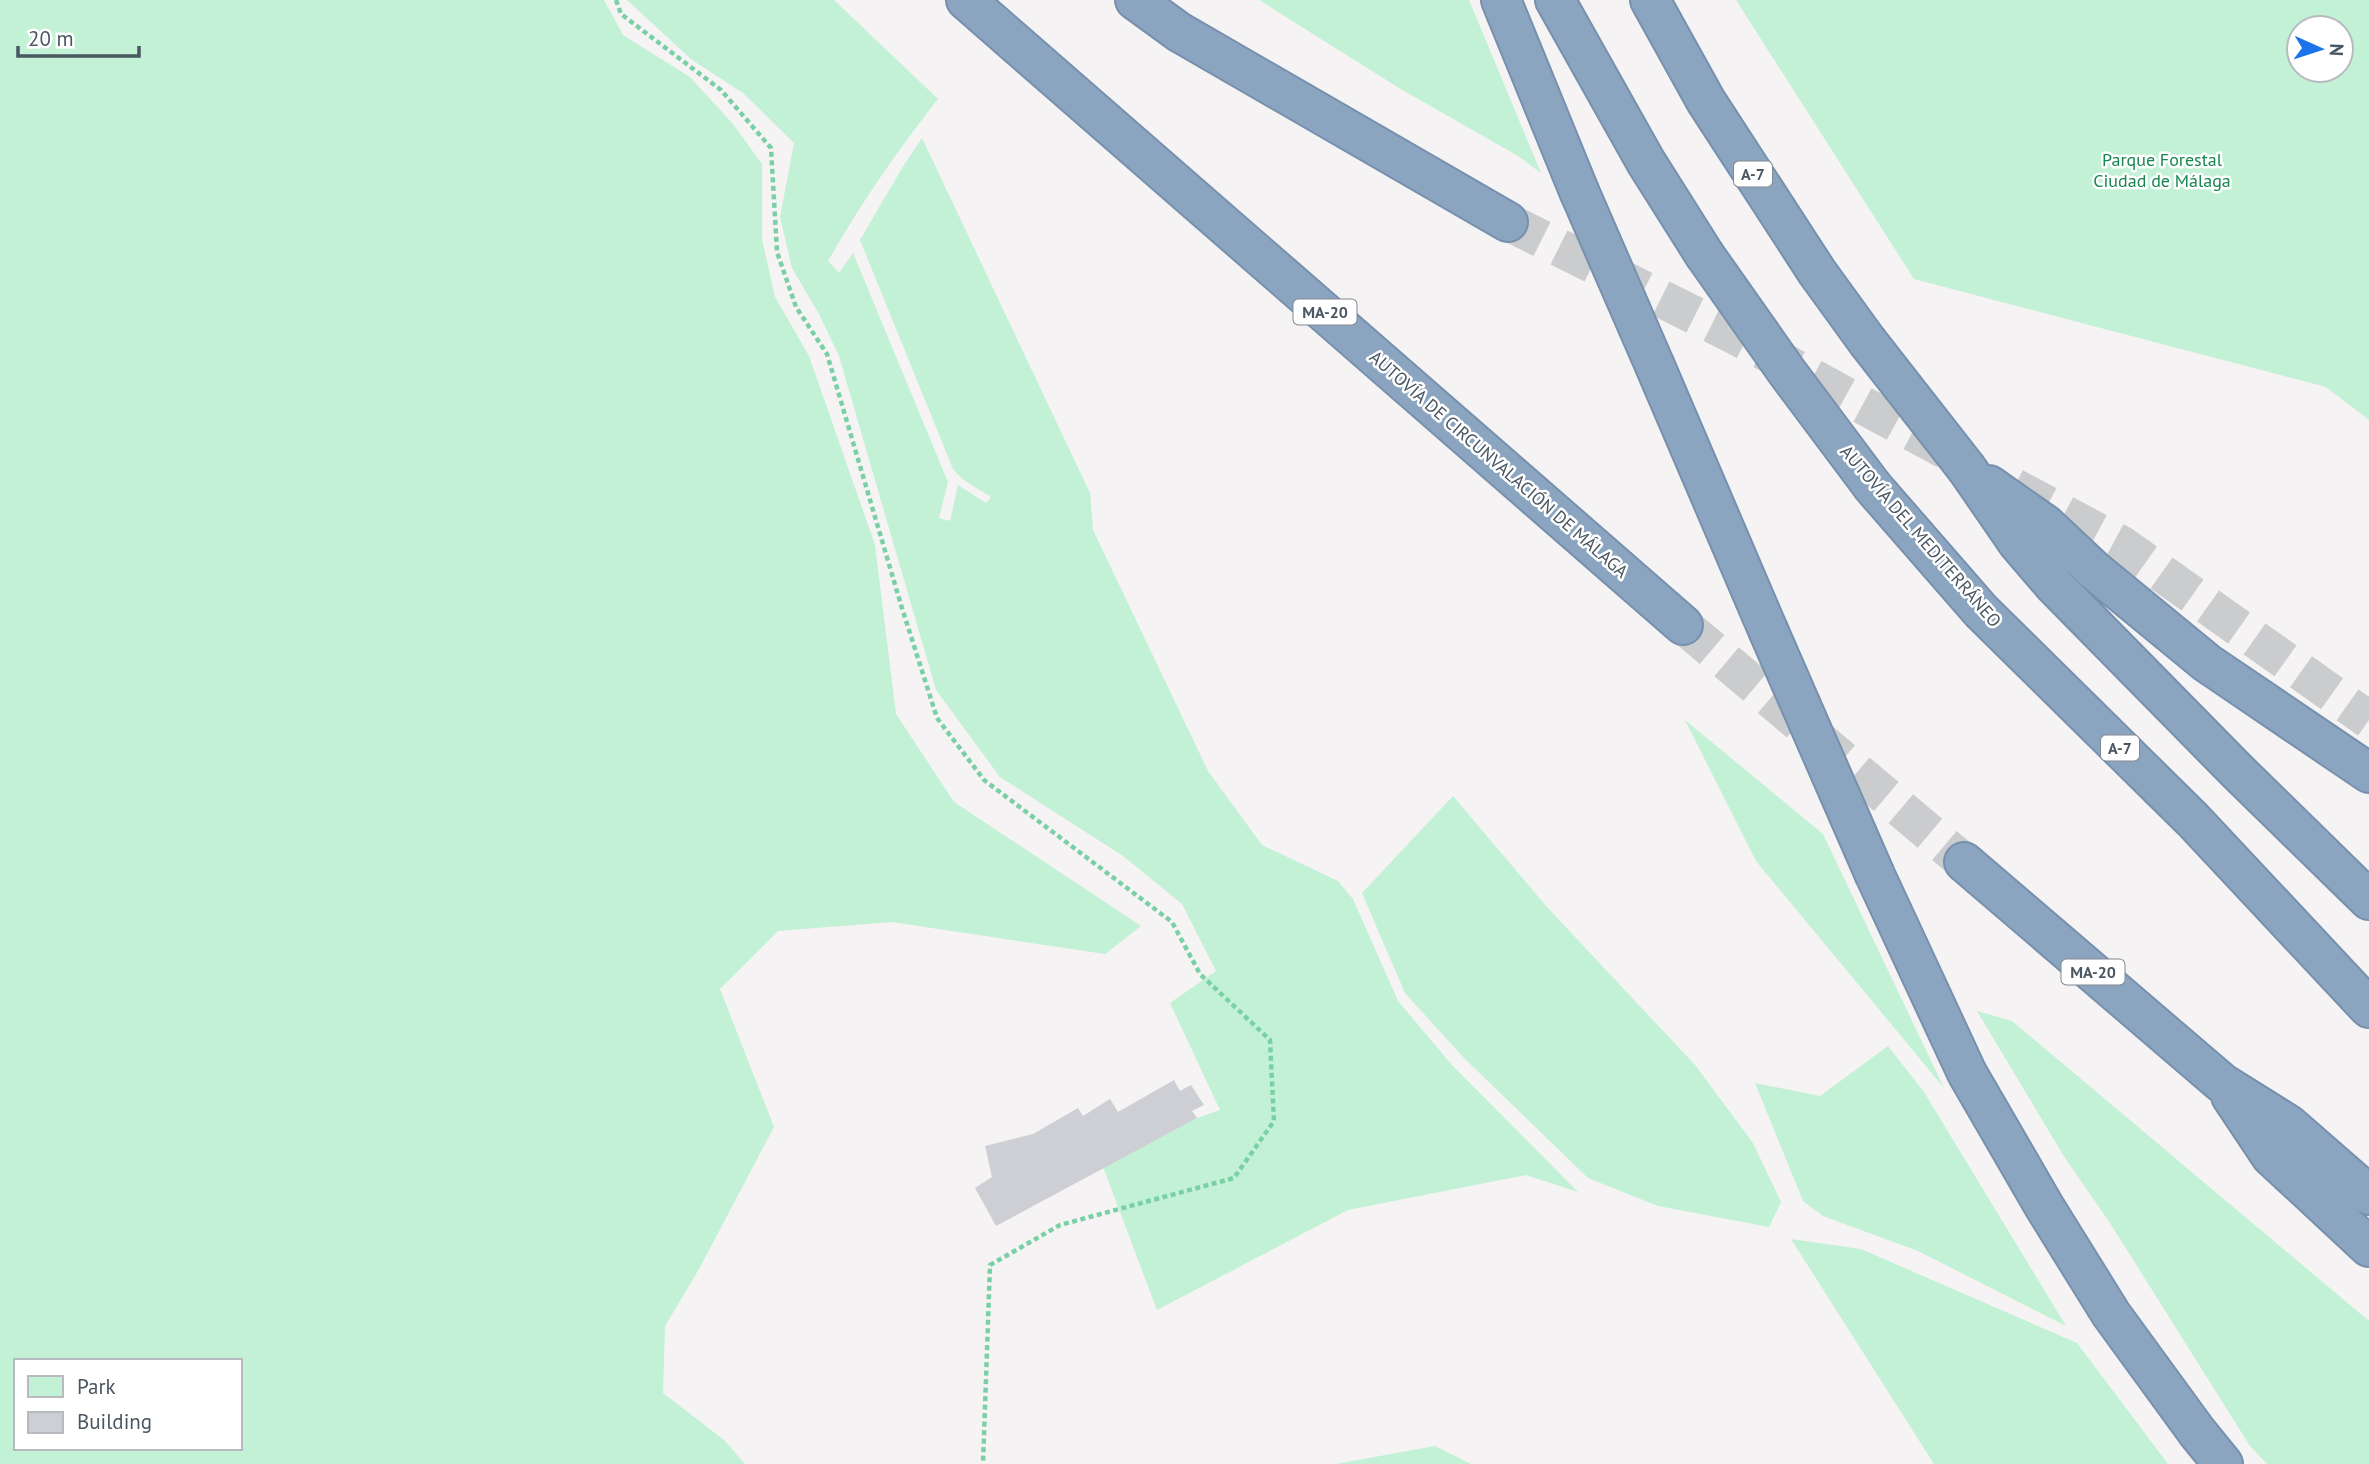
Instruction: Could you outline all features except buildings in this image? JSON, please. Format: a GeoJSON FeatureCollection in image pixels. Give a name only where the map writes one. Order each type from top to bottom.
{"type":"FeatureCollection","features":[{"type":"Feature","properties":{"kind":"highway","name":"AUTOVÍA DE CIRCUNVALACIÓN DE MÁLAGA"},"geometry":{"type":"LineString","coordinates":[[966,0],[1683,625]]}},
{"type":"Feature","properties":{"kind":"highway"},"geometry":{"type":"LineString","coordinates":[[1135,0],[1180,32],[1508,222]]}},
{"type":"Feature","properties":{"kind":"highway"},"geometry":{"type":"LineString","coordinates":[[1501,0],[1579,191],[1768,630],[1875,875],[1967,1073],[2044,1206],[2111,1314],[2223,1464]]}},
{"type":"Feature","properties":{"kind":"highway","name":"AUTOVÍA DEL MEDITERRÁNEO"},"geometry":{"type":"LineString","coordinates":[[1555,0],[1646,162],[1704,254],[1873,487],[1982,611],[2193,820],[2369,1008]]}},
{"type":"Feature","properties":{"kind":"highway","name":"A-7"},"geometry":{"type":"LineString","coordinates":[[1650,0],[1706,101],[1816,272],[1967,469],[2018,542],[2054,585],[2237,771],[2369,900]]}},
{"type":"Feature","properties":{"kind":"highway"},"geometry":{"type":"LineString","coordinates":[[1967,469],[2046,525],[2095,571],[2207,663],[2369,773]]}},
{"type":"Feature","properties":{"kind":"highway","name":"MA-20"},"geometry":{"type":"LineString","coordinates":[[1964,862],[2222,1083],[2289,1125],[2369,1195]]}},
{"type":"Feature","properties":{"kind":"highway"},"geometry":{"type":"LineString","coordinates":[[2222,1083],[2271,1156],[2369,1247]]}},
{"type":"Feature","properties":{"kind":"path"},"geometry":{"type":"LineString","coordinates":[[616,0],[621,14],[721,90],[771,148],[777,252],[796,307],[827,354],[937,718],[984,780],[1172,922],[1200,974],[1270,1040],[1274,1121],[1234,1178],[1060,1225],[990,1265],[983,1464]]}},
{"type":"Feature","properties":{"kind":"green space"},"geometry":{"type":"Polygon","coordinates":[[[0,0],[604,0],[623,35],[690,77],[733,124],[762,164],[762,239],[775,297],[809,356],[875,545],[896,714],[954,802],[1141,926],[1105,954],[892,922],[778,931],[720,989],[774,1127],[699,1269],[665,1326],[663,1393],[724,1440],[745,1464],[0,1464],[0,0]]]}},
{"type":"Feature","properties":{"kind":"green space"},"geometry":{"type":"Polygon","coordinates":[[[627,0],[834,0],[938,99],[880,178],[828,261],[839,273],[853,253],[948,482],[939,518],[950,521],[958,485],[986,503],[991,497],[962,479],[953,469],[860,240],[922,138],[1090,493],[1093,530],[1208,771],[1262,845],[1338,881],[1353,899],[1398,1001],[1451,1064],[1578,1192],[1526,1175],[1348,1210],[1157,1310],[1103,1167],[1197,1118],[1220,1110],[1170,1003],[1216,971],[1182,904],[1123,856],[1000,777],[936,690],[839,356],[819,314],[792,268],[780,217],[794,143],[743,93],[692,60],[627,0]]]}},
{"type":"Feature","properties":{"kind":"green space"},"geometry":{"type":"Polygon","coordinates":[[[1259,0],[1469,0],[1541,173],[1518,156],[1399,88],[1259,0]]]}},
{"type":"Feature","properties":{"kind":"green space","name":"Parque Forestal Ciudad de Málaga"},"geometry":{"type":"Polygon","coordinates":[[[1736,0],[2369,0],[2369,420],[2326,387],[1914,279],[1736,0]]]}},
{"type":"Feature","properties":{"kind":"green space"},"geometry":{"type":"Polygon","coordinates":[[[1685,720],[1823,834],[1944,1088],[1756,861],[1685,720]]]}},
{"type":"Feature","properties":{"kind":"green space"},"geometry":{"type":"Polygon","coordinates":[[[1453,796],[1546,906],[1695,1065],[1753,1143],[1781,1202],[1769,1227],[1658,1206],[1588,1178],[1464,1058],[1405,993],[1362,893],[1453,796]]]}},
{"type":"Feature","properties":{"kind":"green space"},"geometry":{"type":"Polygon","coordinates":[[[1977,1011],[2012,1021],[2369,1321],[2369,1464],[2267,1464],[2250,1446],[2110,1223],[2065,1158],[1977,1011]]]}},
{"type":"Feature","properties":{"kind":"green space"},"geometry":{"type":"Polygon","coordinates":[[[1888,1046],[1924,1092],[2066,1326],[1918,1251],[1823,1216],[1803,1201],[1755,1083],[1820,1096],[1888,1046]]]}},
{"type":"Feature","properties":{"kind":"green space"},"geometry":{"type":"Polygon","coordinates":[[[1791,1239],[1861,1249],[2077,1343],[2168,1464],[1934,1464],[1791,1239]]]}},
{"type":"Feature","properties":{"kind":"green space"},"geometry":{"type":"Polygon","coordinates":[[[1435,1446],[1471,1464],[1336,1464],[1435,1446]]]}},
{"type":"Feature","properties":{"kind":"tunnel"},"geometry":{"type":"LineString","coordinates":[[1508,222],[1736,336],[1958,457]]}},
{"type":"Feature","properties":{"kind":"tunnel"},"geometry":{"type":"LineString","coordinates":[[2014,487],[2122,545],[2369,720]]}},
{"type":"Feature","properties":{"kind":"tunnel"},"geometry":{"type":"LineString","coordinates":[[1683,625],[1964,862]]}}]}
